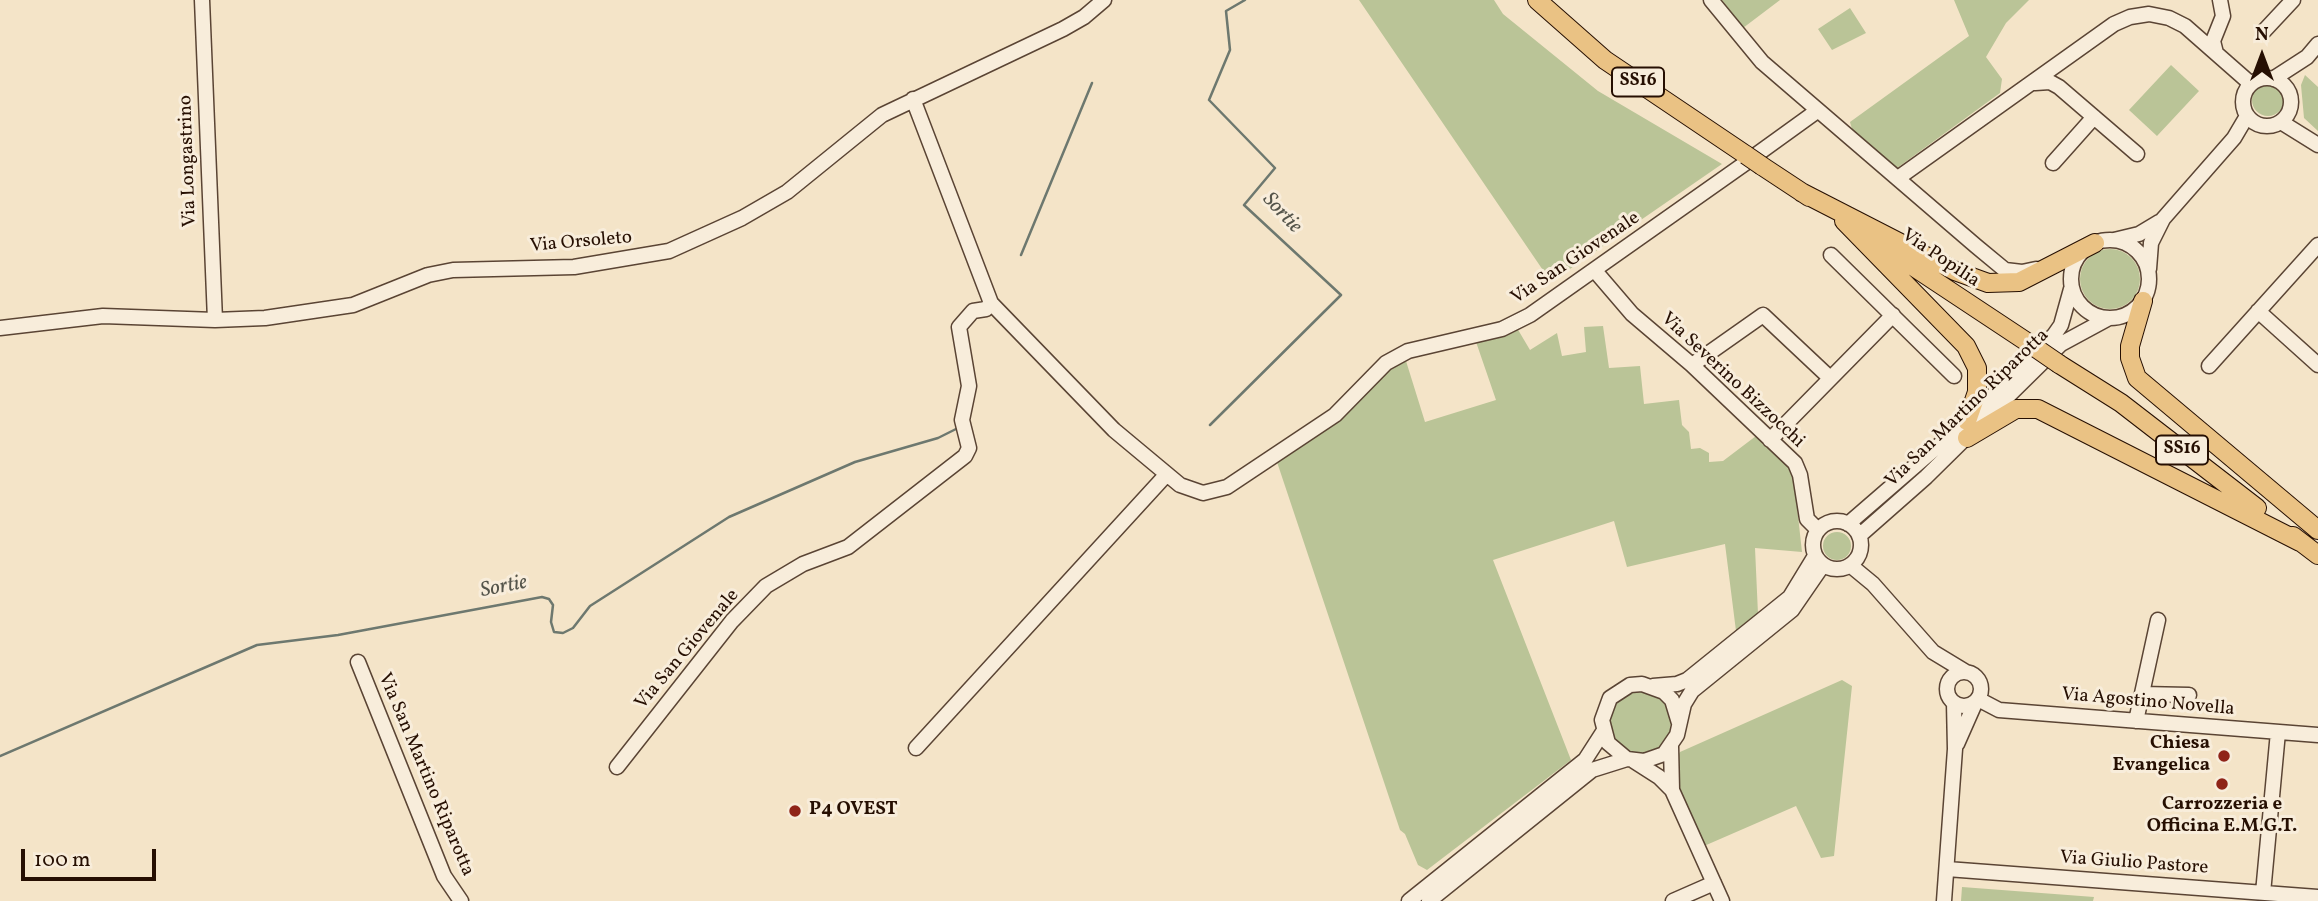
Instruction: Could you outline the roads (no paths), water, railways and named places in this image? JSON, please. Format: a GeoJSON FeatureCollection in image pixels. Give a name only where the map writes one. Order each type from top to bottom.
{"type":"FeatureCollection","features":[{"type":"Feature","properties":{"kind":"main road","name":"Via Popilia"},"geometry":{"type":"LineString","coordinates":[[1537,0],[1605,60],[2121,403],[2318,555]]}},
{"type":"Feature","properties":{"kind":"main road"},"geometry":{"type":"LineString","coordinates":[[1801,192],[1976,280],[2008,284],[2103,242]]}},
{"type":"Feature","properties":{"kind":"main road"},"geometry":{"type":"LineString","coordinates":[[1844,221],[1966,346],[1977,368],[1977,392],[1967,430]]}},
{"type":"Feature","properties":{"kind":"main road"},"geometry":{"type":"LineString","coordinates":[[2143,301],[2130,346],[2130,358],[2137,378],[2318,530]]}},
{"type":"Feature","properties":{"kind":"main road"},"geometry":{"type":"LineString","coordinates":[[1967,430],[2016,409],[2038,409],[2300,542]]}},
{"type":"Feature","properties":{"kind":"street","name":"Via Longastrino"},"geometry":{"type":"LineString","coordinates":[[202,0],[215,320]]}},
{"type":"Feature","properties":{"kind":"street","name":"Via Orsoleto"},"geometry":{"type":"LineString","coordinates":[[0,328],[103,316],[215,320],[324,311],[353,305],[428,275],[453,270],[574,267],[669,251],[743,218],[787,192],[882,115],[1063,29],[1084,17],[1104,0]]}},
{"type":"Feature","properties":{"kind":"street","name":"Via Popilia"},"geometry":{"type":"LineString","coordinates":[[1711,0],[1762,62],[2005,270],[2022,272],[2045,267]]}},
{"type":"Feature","properties":{"kind":"street"},"geometry":{"type":"LineString","coordinates":[[2197,36],[2215,21],[2220,0]]}},
{"type":"Feature","properties":{"kind":"street"},"geometry":{"type":"LineString","coordinates":[[2217,53],[2213,41],[2223,16],[2220,0]]}},
{"type":"Feature","properties":{"kind":"street"},"geometry":{"type":"LineString","coordinates":[[2264,31],[2293,0]]}},
{"type":"Feature","properties":{"kind":"street"},"geometry":{"type":"LineString","coordinates":[[1898,178],[2056,68],[2114,24],[2130,17],[2149,14],[2169,18],[2197,36],[2251,84]]}},
{"type":"Feature","properties":{"kind":"street"},"geometry":{"type":"LineString","coordinates":[[2318,44],[2307,57],[2289,92],[2286,116],[2302,134],[2318,143]]}},
{"type":"Feature","properties":{"kind":"street"},"geometry":{"type":"LineString","coordinates":[[2273,79],[2307,57]]}},
{"type":"Feature","properties":{"kind":"street"},"geometry":{"type":"LineString","coordinates":[[2056,68],[2059,88]]}},
{"type":"Feature","properties":{"kind":"street"},"geometry":{"type":"LineString","coordinates":[[2056,68],[2072,98]]}},
{"type":"Feature","properties":{"kind":"street"},"geometry":{"type":"LineString","coordinates":[[2286,116],[2267,127],[2251,120],[2243,97],[2251,84],[2265,78],[2284,84],[2289,92]]}},
{"type":"Feature","properties":{"kind":"street"},"geometry":{"type":"LineString","coordinates":[[2034,83],[2050,82],[2059,88],[2137,154]]}},
{"type":"Feature","properties":{"kind":"street","name":"Via San Giovenale"},"geometry":{"type":"LineString","coordinates":[[913,99],[990,303],[1114,430],[1180,485],[1203,493],[1227,487],[1335,415],[1386,363],[1408,351],[1502,329],[1530,316],[1753,160],[1817,111]]}},
{"type":"Feature","properties":{"kind":"street"},"geometry":{"type":"LineString","coordinates":[[2286,116],[2318,143]]}},
{"type":"Feature","properties":{"kind":"street"},"geometry":{"type":"LineString","coordinates":[[2053,163],[2094,117]]}},
{"type":"Feature","properties":{"kind":"street"},"geometry":{"type":"LineString","coordinates":[[2163,219],[2139,234],[2103,242],[2075,261],[2071,289],[2085,310],[2109,318],[2122,316],[2143,301],[2149,274],[2151,243],[2163,219],[2251,120]]}},
{"type":"Feature","properties":{"kind":"street"},"geometry":{"type":"LineString","coordinates":[[2103,242],[2136,250],[2149,274]]}},
{"type":"Feature","properties":{"kind":"street"},"geometry":{"type":"LineString","coordinates":[[2208,366],[2318,244]]}},
{"type":"Feature","properties":{"kind":"street"},"geometry":{"type":"LineString","coordinates":[[1831,255],[1954,376]]}},
{"type":"Feature","properties":{"kind":"street","name":"Via Severino Bizzocchi"},"geometry":{"type":"LineString","coordinates":[[1596,272],[1632,314],[1692,365],[1795,463],[1800,475],[1807,519],[1818,530]]}},
{"type":"Feature","properties":{"kind":"street","name":"Via San Martino Riparotta"},"geometry":{"type":"LineString","coordinates":[[1848,524],[1967,430],[2061,326],[2071,289]]}},
{"type":"Feature","properties":{"kind":"street","name":"Via San Giovenale"},"geometry":{"type":"LineString","coordinates":[[617,766],[733,621],[766,586],[803,564],[848,547],[965,456],[969,448],[962,420],[969,386],[958,327],[973,311],[986,309],[990,303]]}},
{"type":"Feature","properties":{"kind":"street"},"geometry":{"type":"LineString","coordinates":[[2258,311],[2318,365]]}},
{"type":"Feature","properties":{"kind":"street"},"geometry":{"type":"LineString","coordinates":[[1692,365],[1763,315],[1830,378]]}},
{"type":"Feature","properties":{"kind":"street"},"geometry":{"type":"LineString","coordinates":[[1770,440],[1892,315]]}},
{"type":"Feature","properties":{"kind":"street","name":"Via San Martino Riparotta"},"geometry":{"type":"LineString","coordinates":[[1859,536],[1967,430],[2061,344],[2109,318]]}},
{"type":"Feature","properties":{"kind":"street"},"geometry":{"type":"LineString","coordinates":[[916,748],[1166,475]]}},
{"type":"Feature","properties":{"kind":"street"},"geometry":{"type":"LineString","coordinates":[[1860,553],[1850,565],[1836,569],[1819,560],[1813,543],[1818,530],[1832,522],[1848,524],[1859,536],[1860,553],[1873,584]]}},
{"type":"Feature","properties":{"kind":"street"},"geometry":{"type":"LineString","coordinates":[[1722,901],[1672,790],[1659,777],[1608,743],[1602,720],[1610,698],[1630,685],[1677,684],[1686,680],[1790,597],[1819,560]]}},
{"type":"Feature","properties":{"kind":"street"},"geometry":{"type":"LineString","coordinates":[[1672,790],[1671,746],[1684,704],[1692,691],[1792,610],[1819,560]]}},
{"type":"Feature","properties":{"kind":"street"},"geometry":{"type":"LineString","coordinates":[[1850,565],[1873,584],[1933,652],[1979,680],[1981,689],[1955,749]]}},
{"type":"Feature","properties":{"kind":"street"},"geometry":{"type":"LineString","coordinates":[[2136,721],[2158,620]]}},
{"type":"Feature","properties":{"kind":"street"},"geometry":{"type":"LineString","coordinates":[[1933,652],[1947,695],[1954,703],[1968,706],[1977,700]]}},
{"type":"Feature","properties":{"kind":"street","name":"Via San Martino Riparotta"},"geometry":{"type":"LineString","coordinates":[[358,662],[444,876],[461,901]]}},
{"type":"Feature","properties":{"kind":"street"},"geometry":{"type":"LineString","coordinates":[[1946,686],[1956,673],[1966,672]]}},
{"type":"Feature","properties":{"kind":"street"},"geometry":{"type":"LineString","coordinates":[[1653,686],[1672,700],[1679,723]]}},
{"type":"Feature","properties":{"kind":"street"},"geometry":{"type":"LineString","coordinates":[[2141,694],[2189,695]]}},
{"type":"Feature","properties":{"kind":"street","name":"Via Agostino Novella"},"geometry":{"type":"LineString","coordinates":[[1977,700],[1999,710],[2318,735]]}},
{"type":"Feature","properties":{"kind":"street"},"geometry":{"type":"LineString","coordinates":[[1944,901],[1955,749],[1954,703]]}},
{"type":"Feature","properties":{"kind":"street"},"geometry":{"type":"LineString","coordinates":[[1409,901],[1585,760],[1603,732]]}},
{"type":"Feature","properties":{"kind":"street"},"geometry":{"type":"LineString","coordinates":[[2263,893],[2278,732]]}},
{"type":"Feature","properties":{"kind":"street"},"geometry":{"type":"LineString","coordinates":[[1429,901],[1592,770],[1630,759],[1654,759],[1671,746]]}},
{"type":"Feature","properties":{"kind":"street","name":"Via Giulio Pastore"},"geometry":{"type":"LineString","coordinates":[[1947,869],[2318,897]]}},
{"type":"Feature","properties":{"kind":"street"},"geometry":{"type":"LineString","coordinates":[[1673,901],[1714,883]]}},
{"type":"Feature","properties":{"kind":"waterway","name":"Sortie"},"geometry":{"type":"LineString","coordinates":[[1210,425],[1341,295],[1244,205],[1275,168],[1209,100],[1230,50],[1226,11],[1245,0]]}},
{"type":"Feature","properties":{"kind":"waterway","name":"Sortie"},"geometry":{"type":"LineString","coordinates":[[1021,255],[1092,83]]}},
{"type":"Feature","properties":{"kind":"waterway","name":"Sortie"},"geometry":{"type":"LineString","coordinates":[[0,756],[257,645],[338,635],[542,597],[549,599],[553,605],[551,622],[554,632],[563,633],[573,628],[590,606],[729,517],[855,462],[938,438],[956,429]]}},
{"type":"Feature","properties":{"kind":"place","name":"Chiesa Evangelica"},"geometry":{"type":"Point","coordinates":[2224,756]}},
{"type":"Feature","properties":{"kind":"place","name":"Carrozzeria e Officina E.M.G.T."},"geometry":{"type":"Point","coordinates":[2222,784]}},
{"type":"Feature","properties":{"kind":"place","name":"P4 OVEST"},"geometry":{"type":"Point","coordinates":[795,811]}}]}
